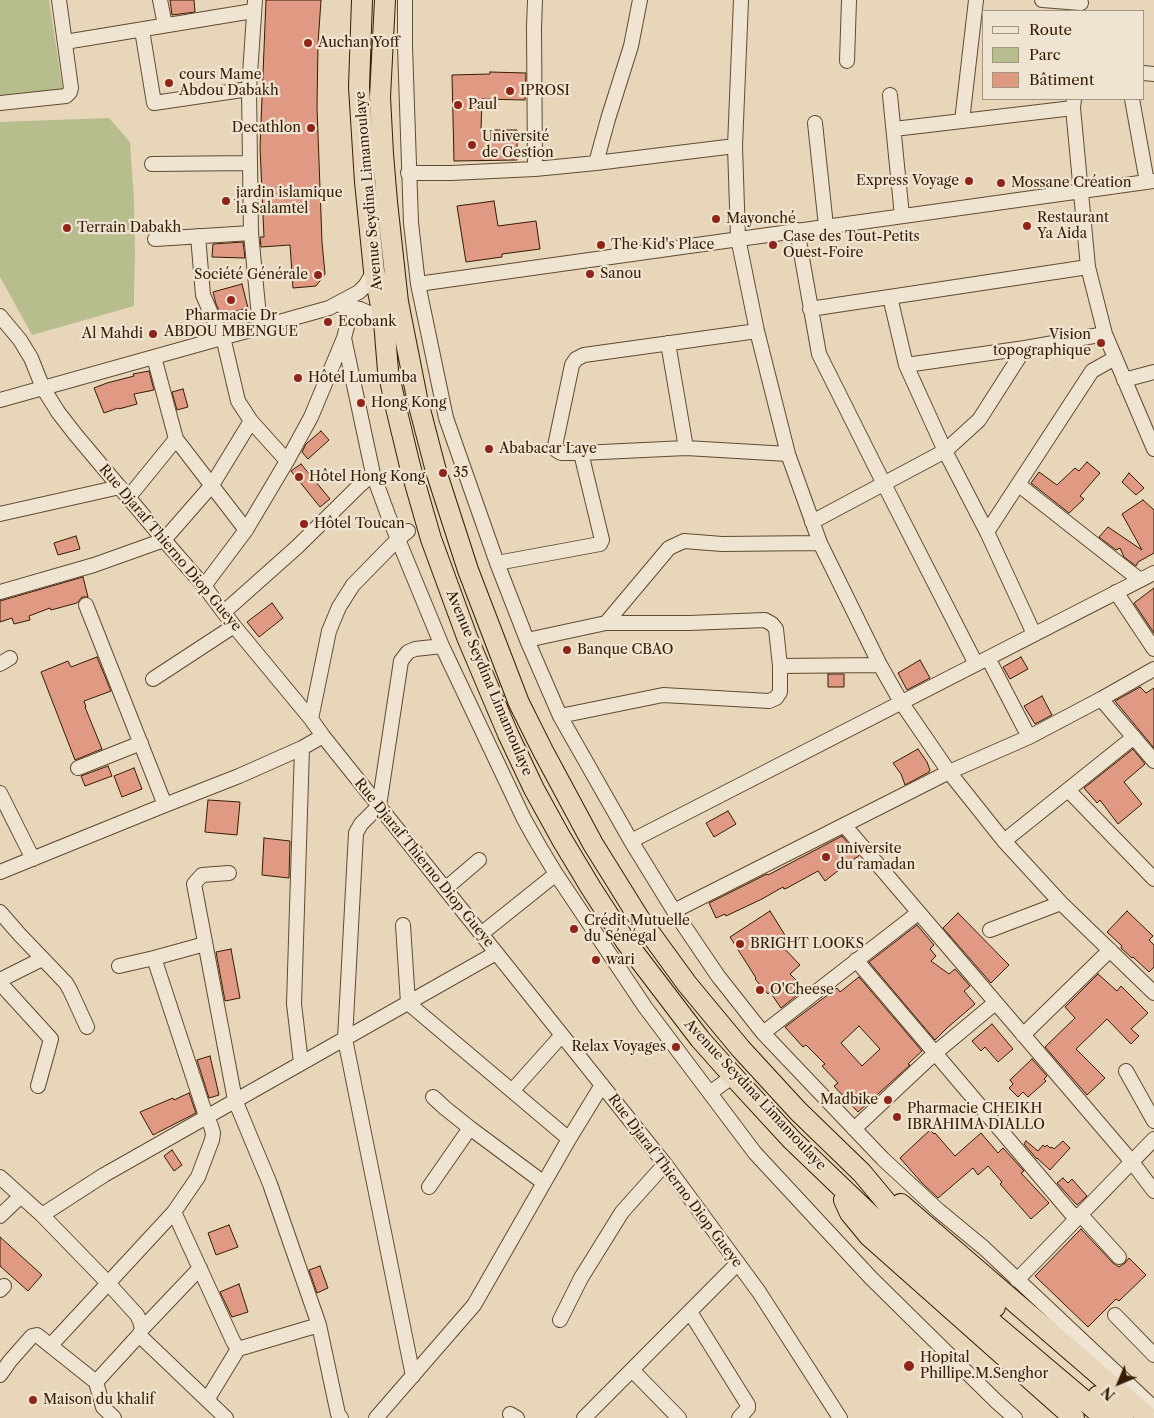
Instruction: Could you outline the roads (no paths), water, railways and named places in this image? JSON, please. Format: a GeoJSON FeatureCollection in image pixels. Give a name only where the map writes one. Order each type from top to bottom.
{"type":"FeatureCollection","features":[{"type":"Feature","properties":{"kind":"highway","name":"Avenue Seydina Limamoulaye"},"geometry":{"type":"LineString","coordinates":[[362,0],[359,87],[365,182],[374,270],[384,321],[388,371],[410,466],[431,539],[467,637],[508,734],[534,789],[556,830],[626,942],[700,1039],[733,1076],[792,1139],[886,1230],[1104,1418]]}},
{"type":"Feature","properties":{"kind":"highway","name":"Avenue Seydina Limamoulaye"},"geometry":{"type":"LineString","coordinates":[[385,0],[380,97],[387,202],[398,302],[417,398],[436,471],[468,570],[518,703],[593,844],[639,918],[687,984],[741,1049],[798,1111],[862,1172],[900,1220],[957,1274],[1123,1418]]}},
{"type":"Feature","properties":{"kind":"highway"},"geometry":{"type":"LineString","coordinates":[[862,1172],[922,1221],[1149,1418]]}},
{"type":"Feature","properties":{"kind":"highway"},"geometry":{"type":"LineString","coordinates":[[834,1180],[850,1213],[869,1236],[1074,1418]]}},
{"type":"Feature","properties":{"kind":"street"},"geometry":{"type":"LineString","coordinates":[[0,103],[66,96],[70,92],[66,42],[58,0]]}},
{"type":"Feature","properties":{"kind":"street"},"geometry":{"type":"LineString","coordinates":[[160,0],[165,26]]}},
{"type":"Feature","properties":{"kind":"street"},"geometry":{"type":"LineString","coordinates":[[405,0],[408,173],[411,223],[418,284],[446,418],[497,563],[527,640],[560,716],[631,841],[674,911],[718,976],[763,1033],[854,1129],[938,1210],[984,1248],[1154,1408]]}},
{"type":"Feature","properties":{"kind":"street"},"geometry":{"type":"LineString","coordinates":[[535,169],[533,112],[536,0]]}},
{"type":"Feature","properties":{"kind":"street"},"geometry":{"type":"LineString","coordinates":[[596,163],[631,46],[640,0]]}},
{"type":"Feature","properties":{"kind":"street"},"geometry":{"type":"LineString","coordinates":[[740,0],[735,146],[738,238],[757,331],[788,454],[820,542],[880,665],[901,702],[949,772],[1004,841],[1061,903],[1154,993]]}},
{"type":"Feature","properties":{"kind":"street"},"geometry":{"type":"LineString","coordinates":[[847,61],[849,0]]}},
{"type":"Feature","properties":{"kind":"street"},"geometry":{"type":"LineString","coordinates":[[962,121],[976,0]]}},
{"type":"Feature","properties":{"kind":"street"},"geometry":{"type":"LineString","coordinates":[[1042,0],[1080,5]]}},
{"type":"Feature","properties":{"kind":"street"},"geometry":{"type":"LineString","coordinates":[[66,42],[165,26],[254,6],[249,89],[251,233],[260,327]]}},
{"type":"Feature","properties":{"kind":"street"},"geometry":{"type":"LineString","coordinates":[[142,30],[154,103],[249,89]]}},
{"type":"Feature","properties":{"kind":"street"},"geometry":{"type":"LineString","coordinates":[[890,95],[902,216]]}},
{"type":"Feature","properties":{"kind":"street"},"geometry":{"type":"LineString","coordinates":[[418,284],[1150,182],[1132,100]]}},
{"type":"Feature","properties":{"kind":"street"},"geometry":{"type":"LineString","coordinates":[[894,129],[1073,104],[1088,267],[1105,334],[1154,449]]}},
{"type":"Feature","properties":{"kind":"street"},"geometry":{"type":"LineString","coordinates":[[815,123],[826,226]]}},
{"type":"Feature","properties":{"kind":"street"},"geometry":{"type":"LineString","coordinates":[[408,173],[535,169],[735,146]]}},
{"type":"Feature","properties":{"kind":"street"},"geometry":{"type":"LineString","coordinates":[[152,164],[250,163]]}},
{"type":"Feature","properties":{"kind":"street"},"geometry":{"type":"LineString","coordinates":[[796,230],[819,354],[884,484],[982,661],[1029,737]]}},
{"type":"Feature","properties":{"kind":"street"},"geometry":{"type":"LineString","coordinates":[[155,239],[251,233]]}},
{"type":"Feature","properties":{"kind":"street"},"geometry":{"type":"LineString","coordinates":[[198,236],[203,295],[212,318],[223,337],[238,401],[251,421],[287,461]]}},
{"type":"Feature","properties":{"kind":"street"},"geometry":{"type":"LineString","coordinates":[[810,309],[1088,267]]}},
{"type":"Feature","properties":{"kind":"street"},"geometry":{"type":"LineString","coordinates":[[329,308],[358,292],[374,270]]}},
{"type":"Feature","properties":{"kind":"street"},"geometry":{"type":"LineString","coordinates":[[890,297],[906,365],[945,451],[987,532],[1034,634]]}},
{"type":"Feature","properties":{"kind":"street"},"geometry":{"type":"LineString","coordinates":[[204,586],[246,530],[311,417],[344,338],[352,307]]}},
{"type":"Feature","properties":{"kind":"street"},"geometry":{"type":"LineString","coordinates":[[0,400],[329,308],[352,307],[370,313],[384,321]]}},
{"type":"Feature","properties":{"kind":"street","name":"Rue Djaraf Thierno Diop Gueye"},"geometry":{"type":"LineString","coordinates":[[0,316],[20,340],[31,358],[43,388],[58,412],[204,586],[665,1164],[759,1292],[840,1418]]}},
{"type":"Feature","properties":{"kind":"street"},"geometry":{"type":"LineString","coordinates":[[757,331],[584,355],[576,359],[572,365],[556,446],[558,452],[561,453],[686,448],[788,454]]}},
{"type":"Feature","properties":{"kind":"street"},"geometry":{"type":"LineString","coordinates":[[906,365],[1025,348],[1105,334]]}},
{"type":"Feature","properties":{"kind":"street"},"geometry":{"type":"LineString","coordinates":[[344,338],[372,474],[403,535],[442,646],[524,819],[556,874],[645,1007],[755,1153],[871,1278],[1015,1418]]}},
{"type":"Feature","properties":{"kind":"street"},"geometry":{"type":"LineString","coordinates":[[668,343],[686,448]]}},
{"type":"Feature","properties":{"kind":"street"},"geometry":{"type":"LineString","coordinates":[[812,522],[945,451],[979,420],[1025,348]]}},
{"type":"Feature","properties":{"kind":"street"},"geometry":{"type":"LineString","coordinates":[[154,357],[176,439],[246,530]]}},
{"type":"Feature","properties":{"kind":"street"},"geometry":{"type":"LineString","coordinates":[[987,532],[1092,371],[1115,358]]}},
{"type":"Feature","properties":{"kind":"street"},"geometry":{"type":"LineString","coordinates":[[1124,380],[1154,372]]}},
{"type":"Feature","properties":{"kind":"street"},"geometry":{"type":"LineString","coordinates":[[0,592],[94,565],[164,540],[212,485],[251,421]]}},
{"type":"Feature","properties":{"kind":"street"},"geometry":{"type":"LineString","coordinates":[[0,514],[124,492],[176,439]]}},
{"type":"Feature","properties":{"kind":"street"},"geometry":{"type":"LineString","coordinates":[[497,563],[597,546],[601,543],[602,540],[581,453]]}},
{"type":"Feature","properties":{"kind":"street"},"geometry":{"type":"LineString","coordinates":[[224,612],[296,547],[372,474]]}},
{"type":"Feature","properties":{"kind":"street"},"geometry":{"type":"LineString","coordinates":[[1019,485],[1140,580]]}},
{"type":"Feature","properties":{"kind":"street"},"geometry":{"type":"LineString","coordinates":[[311,719],[329,631],[339,607],[353,585],[403,535]]}},
{"type":"Feature","properties":{"kind":"street"},"geometry":{"type":"LineString","coordinates":[[606,623],[669,548],[684,541],[722,544],[820,542]]}},
{"type":"Feature","properties":{"kind":"street"},"geometry":{"type":"LineString","coordinates":[[631,841],[1154,573]]}},
{"type":"Feature","properties":{"kind":"street"},"geometry":{"type":"LineString","coordinates":[[1116,592],[1154,649]]}},
{"type":"Feature","properties":{"kind":"street"},"geometry":{"type":"LineString","coordinates":[[86,605],[165,805]]}},
{"type":"Feature","properties":{"kind":"street"},"geometry":{"type":"LineString","coordinates":[[527,640],[606,623],[689,623],[765,620],[776,629],[780,666],[780,692],[776,698],[769,700],[663,696],[560,716]]}},
{"type":"Feature","properties":{"kind":"street"},"geometry":{"type":"LineString","coordinates":[[153,679],[234,626]]}},
{"type":"Feature","properties":{"kind":"street"},"geometry":{"type":"LineString","coordinates":[[413,1376],[345,1039],[356,833],[361,824],[379,806],[401,661],[408,652],[416,649],[442,646]]}},
{"type":"Feature","properties":{"kind":"street"},"geometry":{"type":"LineString","coordinates":[[780,666],[880,665]]}},
{"type":"Feature","properties":{"kind":"street"},"geometry":{"type":"LineString","coordinates":[[674,911],[949,772],[1029,737],[1154,669]]}},
{"type":"Feature","properties":{"kind":"street"},"geometry":{"type":"LineString","coordinates":[[1101,699],[1154,761]]}},
{"type":"Feature","properties":{"kind":"street"},"geometry":{"type":"LineString","coordinates":[[0,872],[239,776],[302,748],[323,736]]}},
{"type":"Feature","properties":{"kind":"street"},"geometry":{"type":"LineString","coordinates":[[1004,841],[1134,737]]}},
{"type":"Feature","properties":{"kind":"street"},"geometry":{"type":"LineString","coordinates":[[78,768],[141,743]]}},
{"type":"Feature","properties":{"kind":"street"},"geometry":{"type":"LineString","coordinates":[[301,1063],[294,1004],[302,748]]}},
{"type":"Feature","properties":{"kind":"street"},"geometry":{"type":"LineString","coordinates":[[1068,790],[1154,879]]}},
{"type":"Feature","properties":{"kind":"street"},"geometry":{"type":"LineString","coordinates":[[0,793],[33,859]]}},
{"type":"Feature","properties":{"kind":"street"},"geometry":{"type":"LineString","coordinates":[[844,825],[1132,1162],[1154,1191]]}},
{"type":"Feature","properties":{"kind":"street"},"geometry":{"type":"LineString","coordinates":[[445,889],[479,860]]}},
{"type":"Feature","properties":{"kind":"street"},"geometry":{"type":"LineString","coordinates":[[229,873],[202,875],[194,884],[234,1100],[270,1184],[319,1324],[338,1414],[341,1418]]}},
{"type":"Feature","properties":{"kind":"street"},"geometry":{"type":"LineString","coordinates":[[481,934],[556,874]]}},
{"type":"Feature","properties":{"kind":"street"},"geometry":{"type":"LineString","coordinates":[[990,930],[1061,903]]}},
{"type":"Feature","properties":{"kind":"street"},"geometry":{"type":"LineString","coordinates":[[0,912],[66,983],[87,1027]]}},
{"type":"Feature","properties":{"kind":"street"},"geometry":{"type":"LineString","coordinates":[[763,1033],[918,912]]}},
{"type":"Feature","properties":{"kind":"street"},"geometry":{"type":"LineString","coordinates":[[403,925],[408,1003],[569,1139]]}},
{"type":"Feature","properties":{"kind":"street"},"geometry":{"type":"LineString","coordinates":[[119,966],[205,944]]}},
{"type":"Feature","properties":{"kind":"street"},"geometry":{"type":"LineString","coordinates":[[1023,1035],[1110,950]]}},
{"type":"Feature","properties":{"kind":"street"},"geometry":{"type":"LineString","coordinates":[[42,1215],[104,1175],[206,1116],[496,953]]}},
{"type":"Feature","properties":{"kind":"street"},"geometry":{"type":"LineString","coordinates":[[51,1345],[174,1212],[198,1177],[212,1140],[213,1133],[154,958]]}},
{"type":"Feature","properties":{"kind":"street"},"geometry":{"type":"LineString","coordinates":[[38,1086],[51,1039],[0,982],[42,959]]}},
{"type":"Feature","properties":{"kind":"street"},"geometry":{"type":"LineString","coordinates":[[856,960],[1078,1217],[1120,1257]]}},
{"type":"Feature","properties":{"kind":"street"},"geometry":{"type":"LineString","coordinates":[[854,1129],[935,1053],[995,1003]]}},
{"type":"Feature","properties":{"kind":"street"},"geometry":{"type":"LineString","coordinates":[[512,1091],[562,1035]]}},
{"type":"Feature","properties":{"kind":"street"},"geometry":{"type":"LineString","coordinates":[[1126,1071],[1154,1121]]}},
{"type":"Feature","properties":{"kind":"street"},"geometry":{"type":"LineString","coordinates":[[710,1093],[733,1076]]}},
{"type":"Feature","properties":{"kind":"street"},"geometry":{"type":"LineString","coordinates":[[376,1418],[474,1305],[602,1085]]}},
{"type":"Feature","properties":{"kind":"street"},"geometry":{"type":"LineString","coordinates":[[433,1097],[444,1108],[544,1183]]}},
{"type":"Feature","properties":{"kind":"street"},"geometry":{"type":"LineString","coordinates":[[429,1187],[470,1128]]}},
{"type":"Feature","properties":{"kind":"street"},"geometry":{"type":"LineString","coordinates":[[1017,1280],[1154,1139]]}},
{"type":"Feature","properties":{"kind":"street"},"geometry":{"type":"LineString","coordinates":[[560,1320],[581,1278],[622,1212],[665,1164]]}},
{"type":"Feature","properties":{"kind":"street"},"geometry":{"type":"LineString","coordinates":[[0,1177],[42,1215],[108,1283],[137,1315],[140,1321],[140,1332],[225,1418]]}},
{"type":"Feature","properties":{"kind":"street"},"geometry":{"type":"LineString","coordinates":[[0,1216],[22,1196]]}},
{"type":"Feature","properties":{"kind":"street"},"geometry":{"type":"LineString","coordinates":[[174,1212],[238,1349]]}},
{"type":"Feature","properties":{"kind":"street"},"geometry":{"type":"LineString","coordinates":[[584,1418],[738,1263]]}},
{"type":"Feature","properties":{"kind":"street"},"geometry":{"type":"LineString","coordinates":[[96,1382],[200,1268]]}},
{"type":"Feature","properties":{"kind":"street"},"geometry":{"type":"LineString","coordinates":[[690,1312],[748,1405],[748,1408],[739,1418]]}},
{"type":"Feature","properties":{"kind":"street"},"geometry":{"type":"LineString","coordinates":[[1115,1315],[1154,1355]]}},
{"type":"Feature","properties":{"kind":"street"},"geometry":{"type":"LineString","coordinates":[[207,1400],[238,1349],[319,1324]]}},
{"type":"Feature","properties":{"kind":"street"},"geometry":{"type":"LineString","coordinates":[[0,1375],[32,1336],[37,1335],[96,1382],[103,1406],[114,1418]]}},
{"type":"Feature","properties":{"kind":"street"},"geometry":{"type":"LineString","coordinates":[[632,1370],[679,1418]]}},
{"type":"Feature","properties":{"kind":"place","name":"Auchan Yoff"},"geometry":{"type":"Point","coordinates":[308,43]}},
{"type":"Feature","properties":{"kind":"place","name":"cours Mame Abdou Dabakh"},"geometry":{"type":"Point","coordinates":[169,83]}},
{"type":"Feature","properties":{"kind":"place","name":"IPROSI"},"geometry":{"type":"Point","coordinates":[510,91]}},
{"type":"Feature","properties":{"kind":"place","name":"Paul"},"geometry":{"type":"Point","coordinates":[458,105]}},
{"type":"Feature","properties":{"kind":"place","name":"Decathlon"},"geometry":{"type":"Point","coordinates":[311,128]}},
{"type":"Feature","properties":{"kind":"place","name":"Université de Gestion"},"geometry":{"type":"Point","coordinates":[472,145]}},
{"type":"Feature","properties":{"kind":"place","name":"Express Voyage"},"geometry":{"type":"Point","coordinates":[969,181]}},
{"type":"Feature","properties":{"kind":"place","name":"Mossane Création"},"geometry":{"type":"Point","coordinates":[1001,183]}},
{"type":"Feature","properties":{"kind":"place","name":"jardin islamique la Salamtel"},"geometry":{"type":"Point","coordinates":[226,201]}},
{"type":"Feature","properties":{"kind":"place","name":"Mayonché"},"geometry":{"type":"Point","coordinates":[716,219]}},
{"type":"Feature","properties":{"kind":"place","name":"Restaurant Ya Aida"},"geometry":{"type":"Point","coordinates":[1027,226]}},
{"type":"Feature","properties":{"kind":"place","name":"Terrain Dabakh"},"geometry":{"type":"Point","coordinates":[67,228]}},
{"type":"Feature","properties":{"kind":"place","name":"The Kid's Place"},"geometry":{"type":"Point","coordinates":[601,245]}},
{"type":"Feature","properties":{"kind":"place","name":"Case des Tout-Petits Ouest-Foire"},"geometry":{"type":"Point","coordinates":[773,245]}},
{"type":"Feature","properties":{"kind":"place","name":"Sanou"},"geometry":{"type":"Point","coordinates":[590,274]}},
{"type":"Feature","properties":{"kind":"place","name":"Société Générale"},"geometry":{"type":"Point","coordinates":[318,275]}},
{"type":"Feature","properties":{"kind":"place","name":"Pharmacie Dr ABDOU MBENGUE"},"geometry":{"type":"Point","coordinates":[231,300]}},
{"type":"Feature","properties":{"kind":"place","name":"Ecobank"},"geometry":{"type":"Point","coordinates":[328,322]}},
{"type":"Feature","properties":{"kind":"place","name":"Al Mahdi"},"geometry":{"type":"Point","coordinates":[153,334]}},
{"type":"Feature","properties":{"kind":"place","name":"Vision topographique"},"geometry":{"type":"Point","coordinates":[1101,343]}},
{"type":"Feature","properties":{"kind":"place","name":"Hôtel Lumumba"},"geometry":{"type":"Point","coordinates":[298,378]}},
{"type":"Feature","properties":{"kind":"place","name":"Hong Kong"},"geometry":{"type":"Point","coordinates":[361,403]}},
{"type":"Feature","properties":{"kind":"place","name":"Ababacar Laye"},"geometry":{"type":"Point","coordinates":[489,449]}},
{"type":"Feature","properties":{"kind":"place","name":"35"},"geometry":{"type":"Point","coordinates":[443,473]}},
{"type":"Feature","properties":{"kind":"place","name":"Hôtel Hong Kong"},"geometry":{"type":"Point","coordinates":[299,477]}},
{"type":"Feature","properties":{"kind":"place","name":"Hôtel Toucan"},"geometry":{"type":"Point","coordinates":[304,524]}},
{"type":"Feature","properties":{"kind":"place","name":"Banque CBAO"},"geometry":{"type":"Point","coordinates":[567,650]}},
{"type":"Feature","properties":{"kind":"place","name":"universite du ramadan"},"geometry":{"type":"Point","coordinates":[826,857]}},
{"type":"Feature","properties":{"kind":"place","name":"Crédit Mutuelle du Sénégal"},"geometry":{"type":"Point","coordinates":[574,929]}},
{"type":"Feature","properties":{"kind":"place","name":"BRIGHT LOOKS"},"geometry":{"type":"Point","coordinates":[740,944]}},
{"type":"Feature","properties":{"kind":"place","name":"wari"},"geometry":{"type":"Point","coordinates":[596,960]}},
{"type":"Feature","properties":{"kind":"place","name":"O'Cheese"},"geometry":{"type":"Point","coordinates":[760,990]}},
{"type":"Feature","properties":{"kind":"place","name":"Relax Voyages"},"geometry":{"type":"Point","coordinates":[676,1047]}},
{"type":"Feature","properties":{"kind":"place","name":"Madbike"},"geometry":{"type":"Point","coordinates":[888,1100]}},
{"type":"Feature","properties":{"kind":"place","name":"Pharmacie CHEIKH IBRAHIMA DIALLO"},"geometry":{"type":"Point","coordinates":[897,1117]}},
{"type":"Feature","properties":{"kind":"place","name":"Hopital Phillipe.M.Senghor"},"geometry":{"type":"Point","coordinates":[909,1366]}},
{"type":"Feature","properties":{"kind":"place","name":"Maison du khalif"},"geometry":{"type":"Point","coordinates":[33,1400]}}]}
